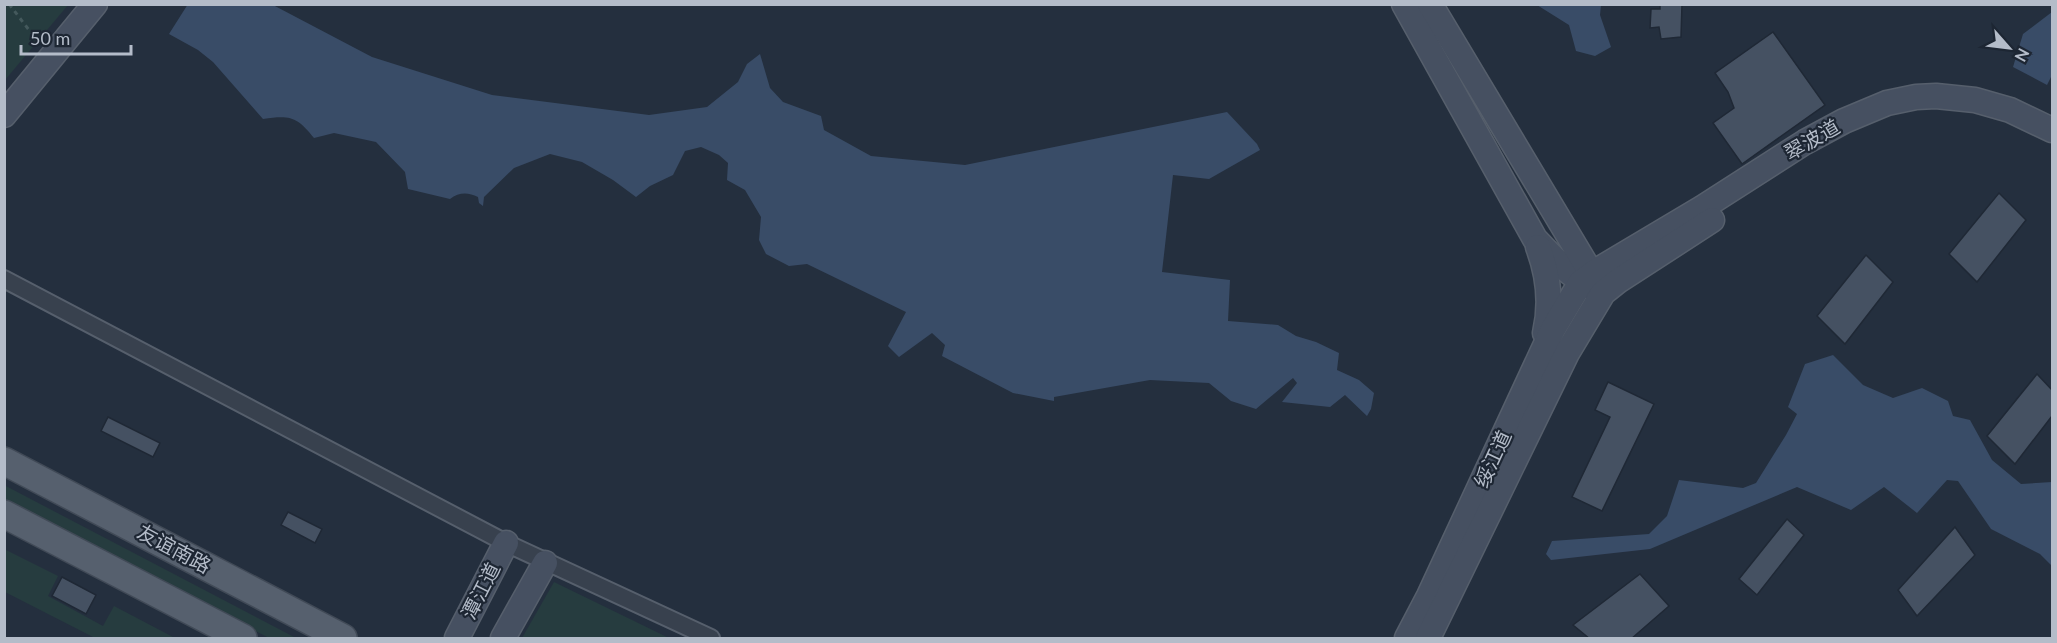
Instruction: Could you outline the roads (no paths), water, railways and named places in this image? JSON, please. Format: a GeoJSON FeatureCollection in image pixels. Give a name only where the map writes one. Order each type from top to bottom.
{"type":"FeatureCollection","features":[{"type":"Feature","properties":{"kind":"main road"},"geometry":{"type":"LineString","coordinates":[[4,94],[80,4]]}},
{"type":"Feature","properties":{"kind":"main road"},"geometry":{"type":"LineString","coordinates":[[4,115],[95,4]]}},
{"type":"Feature","properties":{"kind":"main road"},"geometry":{"type":"LineString","coordinates":[[1404,4],[1535,239],[1544,261],[1550,298],[1548,323],[1540,358]]}},
{"type":"Feature","properties":{"kind":"main road"},"geometry":{"type":"LineString","coordinates":[[1430,4],[1561,222],[1592,283]]}},
{"type":"Feature","properties":{"kind":"main road","name":"翠波道"},"geometry":{"type":"LineString","coordinates":[[1592,283],[1702,208],[1805,142],[1852,117],[1887,103],[1916,97],[1936,96],[1975,100],[2010,110],[2052,130]]}},
{"type":"Feature","properties":{"kind":"main road","name":"翠波道"},"geometry":{"type":"LineString","coordinates":[[1592,283],[1618,281],[1832,142],[1887,117],[1936,110],[1969,112],[2003,121],[2052,144]]}},
{"type":"Feature","properties":{"kind":"main road"},"geometry":{"type":"LineString","coordinates":[[1535,239],[1556,262],[1592,283]]}},
{"type":"Feature","properties":{"kind":"main road","name":"绥江道"},"geometry":{"type":"LineString","coordinates":[[1428,639],[1567,353],[1592,283]]}},
{"type":"Feature","properties":{"kind":"main road","name":"绥江道"},"geometry":{"type":"LineString","coordinates":[[1407,639],[1553,329],[1592,283]]}},
{"type":"Feature","properties":{"kind":"main road","name":"友谊南路"},"geometry":{"type":"LineString","coordinates":[[4,460],[343,639]]}},
{"type":"Feature","properties":{"kind":"main road"},"geometry":{"type":"LineString","coordinates":[[4,514],[243,639]]}},
{"type":"Feature","properties":{"kind":"main road","name":"潭江道"},"geometry":{"type":"LineString","coordinates":[[457,639],[506,543]]}},
{"type":"Feature","properties":{"kind":"main road","name":"潭江道"},"geometry":{"type":"LineString","coordinates":[[503,639],[545,563]]}},
{"type":"Feature","properties":{"kind":"street"},"geometry":{"type":"LineString","coordinates":[[4,279],[545,563],[711,639]]}},
{"type":"Feature","properties":{"kind":"water"},"geometry":{"type":"Polygon","coordinates":[[[188,4],[273,5],[372,57],[492,95],[649,115],[707,107],[738,82],[747,64],[760,54],[770,88],[783,102],[821,116],[824,130],[871,156],[965,165],[1227,112],[1260,150],[1209,179],[1173,175],[1162,272],[1230,280],[1228,321],[1278,325],[1296,336],[1339,353],[1337,370],[1359,380],[1374,393],[1371,409],[1367,416],[1345,395],[1330,407],[1282,402],[1297,383],[1293,378],[1256,409],[1231,401],[1209,383],[1150,380],[1054,397],[1054,401],[1013,393],[942,356],[945,345],[932,333],[899,357],[888,346],[906,312],[807,264],[789,266],[766,254],[759,240],[761,217],[745,190],[727,180],[728,163],[719,155],[701,147],[685,151],[673,175],[650,186],[636,197],[582,162],[550,154],[514,168],[484,197],[483,206],[479,203],[478,197],[471,194],[460,194],[450,199],[408,189],[405,172],[376,142],[334,133],[314,138],[293,119],[280,117],[263,119],[213,62],[198,50],[169,34],[188,4]]]}},
{"type":"Feature","properties":{"kind":"water"},"geometry":{"type":"Polygon","coordinates":[[[1537,5],[1601,5],[1600,15],[1611,47],[1595,56],[1576,51],[1569,25],[1537,5]]]}},
{"type":"Feature","properties":{"kind":"water"},"geometry":{"type":"Polygon","coordinates":[[[2052,12],[2052,75],[2047,85],[2013,67],[2023,34],[2052,12]]]}},
{"type":"Feature","properties":{"kind":"water"},"geometry":{"type":"Polygon","coordinates":[[[1833,355],[1863,385],[1893,398],[1922,388],[1948,401],[1953,416],[1970,420],[1992,460],[2021,484],[2052,482],[2052,566],[2040,554],[1991,529],[1958,481],[1947,480],[1917,513],[1884,487],[1851,510],[1797,487],[1650,549],[1551,560],[1546,554],[1552,541],[1649,534],[1667,516],[1679,480],[1743,488],[1756,483],[1797,414],[1788,407],[1805,364],[1833,355]]]}}]}
